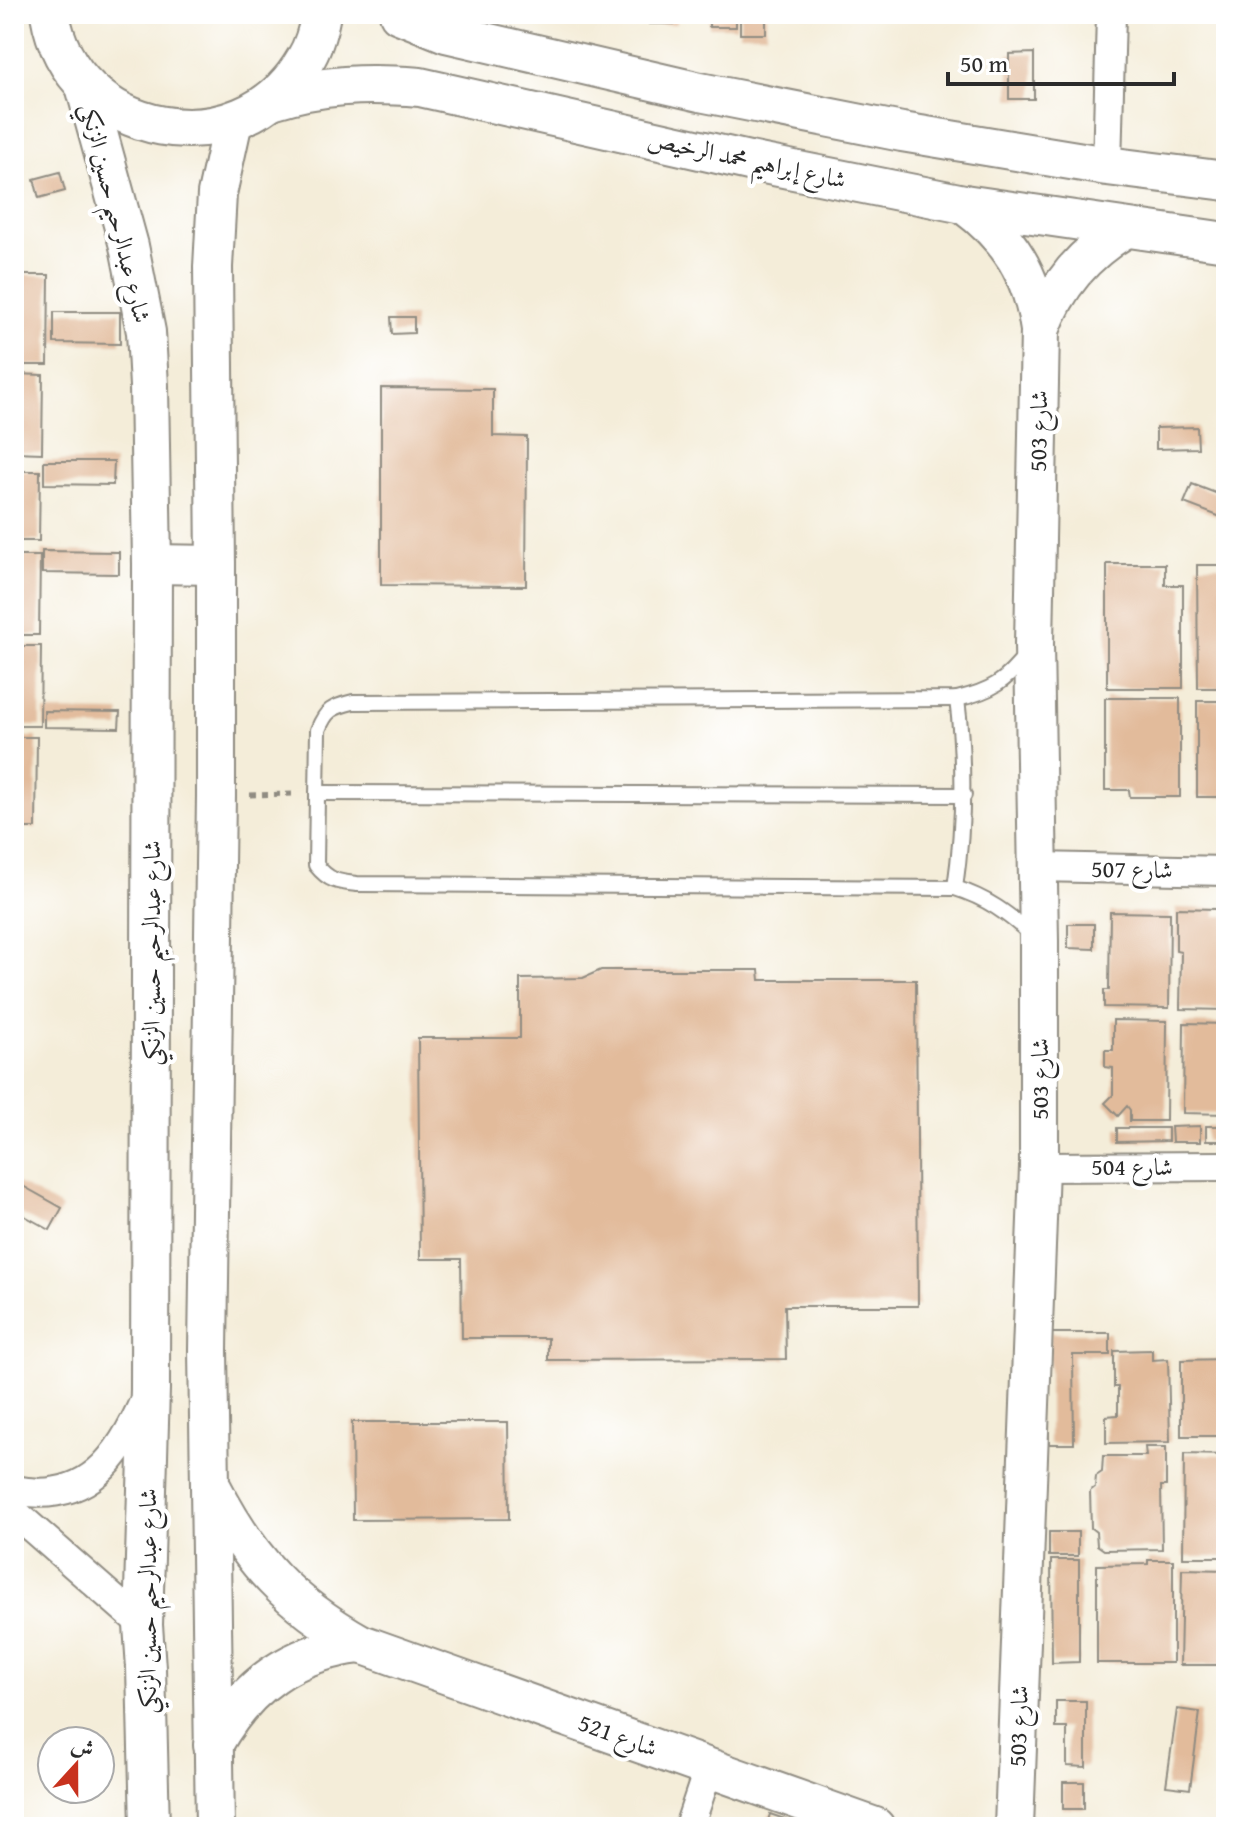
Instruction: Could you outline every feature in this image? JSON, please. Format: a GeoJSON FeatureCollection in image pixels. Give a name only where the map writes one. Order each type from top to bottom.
{"type":"FeatureCollection","features":[{"type":"Feature","properties":{"kind":"street"},"geometry":{"type":"LineString","coordinates":[[49,19],[65,59],[85,86],[110,107],[139,121],[170,128],[202,128],[233,121],[271,100],[306,60],[321,14]]}},
{"type":"Feature","properties":{"kind":"street"},"geometry":{"type":"LineString","coordinates":[[399,14],[446,33],[700,92],[902,132],[1107,166],[1226,181]]}},
{"type":"Feature","properties":{"kind":"street"},"geometry":{"type":"LineString","coordinates":[[1107,166],[1111,14]]}},
{"type":"Feature","properties":{"kind":"street","name":"شارع إبراهيم محمد الرخيص"},"geometry":{"type":"LineString","coordinates":[[271,100],[330,87],[374,84],[420,87],[749,161],[964,204],[1226,242]]}},
{"type":"Feature","properties":{"kind":"street","name":"شارع عبدالرحيم حسين الزنكي"},"geometry":{"type":"LineString","coordinates":[[85,86],[121,215],[146,332],[149,386],[152,564],[150,1389],[143,1625],[150,1827]]}},
{"type":"Feature","properties":{"kind":"street"},"geometry":{"type":"LineString","coordinates":[[215,1827],[208,1350],[216,796],[213,230],[219,182],[233,121]]}},
{"type":"Feature","properties":{"kind":"street","name":"شارع 503"},"geometry":{"type":"LineString","coordinates":[[964,204],[996,230],[1020,263],[1033,296],[1040,330],[1034,644],[1039,1167],[1014,1827]]}},
{"type":"Feature","properties":{"kind":"street","name":"شارع 503"},"geometry":{"type":"LineString","coordinates":[[1040,330],[1054,298],[1075,269],[1107,239],[1126,228]]}},
{"type":"Feature","properties":{"kind":"street"},"geometry":{"type":"LineString","coordinates":[[152,564],[216,565]]}},
{"type":"Feature","properties":{"kind":"street","name":"شارع 507"},"geometry":{"type":"LineString","coordinates":[[1038,867],[1226,871]]}},
{"type":"Feature","properties":{"kind":"street","name":"شارع 504"},"geometry":{"type":"LineString","coordinates":[[1039,1167],[1226,1166]]}},
{"type":"Feature","properties":{"kind":"street"},"geometry":{"type":"LineString","coordinates":[[14,1490],[52,1493],[84,1483],[127,1435],[150,1389]]}},
{"type":"Feature","properties":{"kind":"street","name":"شارع 521"},"geometry":{"type":"LineString","coordinates":[[209,1483],[243,1542],[283,1589],[331,1627],[361,1644],[875,1827]]}},
{"type":"Feature","properties":{"kind":"street"},"geometry":{"type":"LineString","coordinates":[[14,1512],[143,1625]]}},
{"type":"Feature","properties":{"kind":"street","name":"شارع 521"},"geometry":{"type":"LineString","coordinates":[[213,1745],[236,1708],[270,1677],[312,1654],[334,1647],[361,1644]]}},
{"type":"Feature","properties":{"kind":"street"},"geometry":{"type":"LineString","coordinates":[[134,1827],[148,1733]]}},
{"type":"Feature","properties":{"kind":"street"},"geometry":{"type":"LineString","coordinates":[[689,1827],[709,1767]]}},
{"type":"Feature","properties":{"kind":"lane"},"geometry":{"type":"LineString","coordinates":[[1034,644],[1013,673],[994,687],[957,699],[353,702],[334,706],[323,717],[318,730],[316,865],[326,876],[339,882],[357,884],[955,888],[975,894],[1004,911],[1039,941]]}},
{"type":"Feature","properties":{"kind":"lane"},"geometry":{"type":"LineString","coordinates":[[955,888],[964,795],[957,699]]}},
{"type":"Feature","properties":{"kind":"lane"},"geometry":{"type":"LineString","coordinates":[[317,793],[964,795]]}},
{"type":"Feature","properties":{"kind":"path"},"geometry":{"type":"LineString","coordinates":[[216,796],[317,793]]}},
{"type":"Feature","properties":{"kind":"building"},"geometry":{"type":"Polygon","coordinates":[[[649,14],[676,14],[676,24],[649,24],[649,14]]]}},
{"type":"Feature","properties":{"kind":"building"},"geometry":{"type":"Polygon","coordinates":[[[709,14],[736,14],[736,27],[709,27],[709,14]]]}},
{"type":"Feature","properties":{"kind":"building"},"geometry":{"type":"Polygon","coordinates":[[[740,14],[766,14],[766,34],[740,34],[740,14]]]}},
{"type":"Feature","properties":{"kind":"building"},"geometry":{"type":"Polygon","coordinates":[[[1034,53],[1034,99],[1009,99],[1009,54],[1034,53]]]}},
{"type":"Feature","properties":{"kind":"building"},"geometry":{"type":"Polygon","coordinates":[[[60,172],[65,191],[39,198],[34,179],[60,172]]]}},
{"type":"Feature","properties":{"kind":"building"},"geometry":{"type":"Polygon","coordinates":[[[14,275],[49,275],[48,365],[14,365],[14,275]]]}},
{"type":"Feature","properties":{"kind":"building"},"geometry":{"type":"Polygon","coordinates":[[[54,312],[120,312],[120,344],[54,343],[54,312]]]}},
{"type":"Feature","properties":{"kind":"building"},"geometry":{"type":"Polygon","coordinates":[[[391,317],[414,317],[414,333],[392,334],[391,317]]]}},
{"type":"Feature","properties":{"kind":"building"},"geometry":{"type":"Polygon","coordinates":[[[14,374],[43,375],[42,453],[14,452],[14,374]]]}},
{"type":"Feature","properties":{"kind":"building"},"geometry":{"type":"Polygon","coordinates":[[[381,388],[493,389],[493,436],[527,437],[526,586],[381,585],[381,388]]]}},
{"type":"Feature","properties":{"kind":"building"},"geometry":{"type":"Polygon","coordinates":[[[1197,427],[1198,448],[1156,449],[1156,428],[1197,427]]]}},
{"type":"Feature","properties":{"kind":"building"},"geometry":{"type":"Polygon","coordinates":[[[44,461],[114,461],[113,485],[44,484],[44,461]]]}},
{"type":"Feature","properties":{"kind":"building"},"geometry":{"type":"Polygon","coordinates":[[[14,464],[18,464],[18,471],[40,471],[39,541],[14,541],[14,464]]]}},
{"type":"Feature","properties":{"kind":"building"},"geometry":{"type":"Polygon","coordinates":[[[1192,484],[1226,497],[1226,519],[1184,503],[1192,484]]]}},
{"type":"Feature","properties":{"kind":"building"},"geometry":{"type":"Polygon","coordinates":[[[42,551],[119,552],[119,574],[42,573],[42,551]]]}},
{"type":"Feature","properties":{"kind":"building"},"geometry":{"type":"Polygon","coordinates":[[[14,556],[40,556],[39,635],[14,635],[14,556]]]}},
{"type":"Feature","properties":{"kind":"building"},"geometry":{"type":"Polygon","coordinates":[[[1107,564],[1165,564],[1165,585],[1183,585],[1183,688],[1107,688],[1107,564]]]}},
{"type":"Feature","properties":{"kind":"building"},"geometry":{"type":"Polygon","coordinates":[[[1197,565],[1226,565],[1226,688],[1198,688],[1197,565]]]}},
{"type":"Feature","properties":{"kind":"building"},"geometry":{"type":"Polygon","coordinates":[[[14,646],[41,646],[40,726],[14,726],[14,646]]]}},
{"type":"Feature","properties":{"kind":"building"},"geometry":{"type":"Polygon","coordinates":[[[1105,698],[1180,698],[1180,797],[1130,797],[1129,790],[1105,790],[1105,698]]]}},
{"type":"Feature","properties":{"kind":"building"},"geometry":{"type":"Polygon","coordinates":[[[1197,701],[1226,701],[1226,797],[1197,797],[1197,701]]]}},
{"type":"Feature","properties":{"kind":"building"},"geometry":{"type":"Polygon","coordinates":[[[44,711],[120,712],[119,728],[44,727],[44,711]]]}},
{"type":"Feature","properties":{"kind":"building"},"geometry":{"type":"Polygon","coordinates":[[[14,737],[37,737],[36,828],[14,828],[14,737]]]}},
{"type":"Feature","properties":{"kind":"building"},"geometry":{"type":"Polygon","coordinates":[[[1176,908],[1216,909],[1216,916],[1226,916],[1226,1010],[1180,1009],[1181,952],[1176,951],[1176,908]]]}},
{"type":"Feature","properties":{"kind":"building"},"geometry":{"type":"Polygon","coordinates":[[[1110,912],[1170,913],[1169,1008],[1104,1007],[1104,990],[1109,990],[1110,912]]]}},
{"type":"Feature","properties":{"kind":"building"},"geometry":{"type":"Polygon","coordinates":[[[1068,924],[1094,924],[1094,949],[1068,948],[1068,924]]]}},
{"type":"Feature","properties":{"kind":"building"},"geometry":{"type":"Polygon","coordinates":[[[601,970],[759,970],[760,980],[916,980],[918,1306],[785,1306],[786,1359],[548,1360],[548,1338],[462,1338],[461,1259],[420,1259],[418,1038],[520,1038],[520,979],[583,978],[601,970]]]}},
{"type":"Feature","properties":{"kind":"building"},"geometry":{"type":"Polygon","coordinates":[[[1113,1020],[1167,1021],[1166,1121],[1130,1121],[1127,1106],[1118,1116],[1105,1103],[1113,1095],[1113,1068],[1105,1067],[1105,1050],[1113,1050],[1113,1020]]]}},
{"type":"Feature","properties":{"kind":"building"},"geometry":{"type":"Polygon","coordinates":[[[1184,1023],[1226,1024],[1226,1114],[1183,1113],[1184,1023]]]}},
{"type":"Feature","properties":{"kind":"building"},"geometry":{"type":"Polygon","coordinates":[[[1200,1126],[1200,1142],[1172,1142],[1171,1127],[1200,1126]]]}},
{"type":"Feature","properties":{"kind":"building"},"geometry":{"type":"Polygon","coordinates":[[[1206,1126],[1226,1126],[1226,1141],[1206,1141],[1206,1126]]]}},
{"type":"Feature","properties":{"kind":"building"},"geometry":{"type":"Polygon","coordinates":[[[1117,1128],[1168,1128],[1168,1141],[1117,1142],[1117,1128]]]}},
{"type":"Feature","properties":{"kind":"building"},"geometry":{"type":"Polygon","coordinates":[[[14,1181],[62,1208],[50,1230],[14,1210],[14,1181]]]}},
{"type":"Feature","properties":{"kind":"building"},"geometry":{"type":"Polygon","coordinates":[[[1050,1333],[1110,1333],[1110,1355],[1073,1355],[1074,1444],[1049,1444],[1050,1333]]]}},
{"type":"Feature","properties":{"kind":"building"},"geometry":{"type":"Polygon","coordinates":[[[1152,1350],[1152,1360],[1168,1359],[1170,1442],[1106,1443],[1106,1416],[1118,1415],[1114,1351],[1152,1350]]]}},
{"type":"Feature","properties":{"kind":"building"},"geometry":{"type":"Polygon","coordinates":[[[1226,1359],[1226,1432],[1220,1432],[1220,1436],[1181,1436],[1181,1360],[1226,1359]]]}},
{"type":"Feature","properties":{"kind":"building"},"geometry":{"type":"Polygon","coordinates":[[[352,1422],[508,1422],[509,1519],[353,1520],[352,1422]]]}},
{"type":"Feature","properties":{"kind":"building"},"geometry":{"type":"Polygon","coordinates":[[[1145,1447],[1166,1447],[1166,1486],[1161,1486],[1162,1549],[1104,1550],[1097,1545],[1096,1532],[1091,1528],[1090,1491],[1095,1487],[1096,1476],[1102,1472],[1103,1456],[1146,1456],[1145,1447]]]}},
{"type":"Feature","properties":{"kind":"building"},"geometry":{"type":"Polygon","coordinates":[[[1184,1454],[1226,1455],[1226,1557],[1183,1557],[1184,1454]]]}},
{"type":"Feature","properties":{"kind":"building"},"geometry":{"type":"Polygon","coordinates":[[[1049,1532],[1078,1532],[1078,1556],[1049,1556],[1049,1532]]]}},
{"type":"Feature","properties":{"kind":"building"},"geometry":{"type":"Polygon","coordinates":[[[1051,1560],[1079,1560],[1079,1662],[1052,1663],[1051,1560]]]}},
{"type":"Feature","properties":{"kind":"building"},"geometry":{"type":"Polygon","coordinates":[[[1148,1560],[1173,1560],[1173,1663],[1097,1663],[1097,1565],[1148,1564],[1148,1560]]]}},
{"type":"Feature","properties":{"kind":"building"},"geometry":{"type":"Polygon","coordinates":[[[1182,1569],[1226,1570],[1226,1665],[1180,1665],[1182,1569]]]}},
{"type":"Feature","properties":{"kind":"building"},"geometry":{"type":"Polygon","coordinates":[[[1056,1701],[1086,1701],[1086,1767],[1067,1766],[1067,1728],[1056,1728],[1056,1701]]]}},
{"type":"Feature","properties":{"kind":"building"},"geometry":{"type":"Polygon","coordinates":[[[1177,1709],[1200,1712],[1190,1789],[1166,1786],[1177,1709]]]}},
{"type":"Feature","properties":{"kind":"building"},"geometry":{"type":"Polygon","coordinates":[[[1063,1782],[1084,1782],[1084,1809],[1063,1809],[1063,1782]]]}},
{"type":"Feature","properties":{"kind":"building"},"geometry":{"type":"Polygon","coordinates":[[[770,1814],[807,1827],[766,1827],[770,1814]]]}}]}
